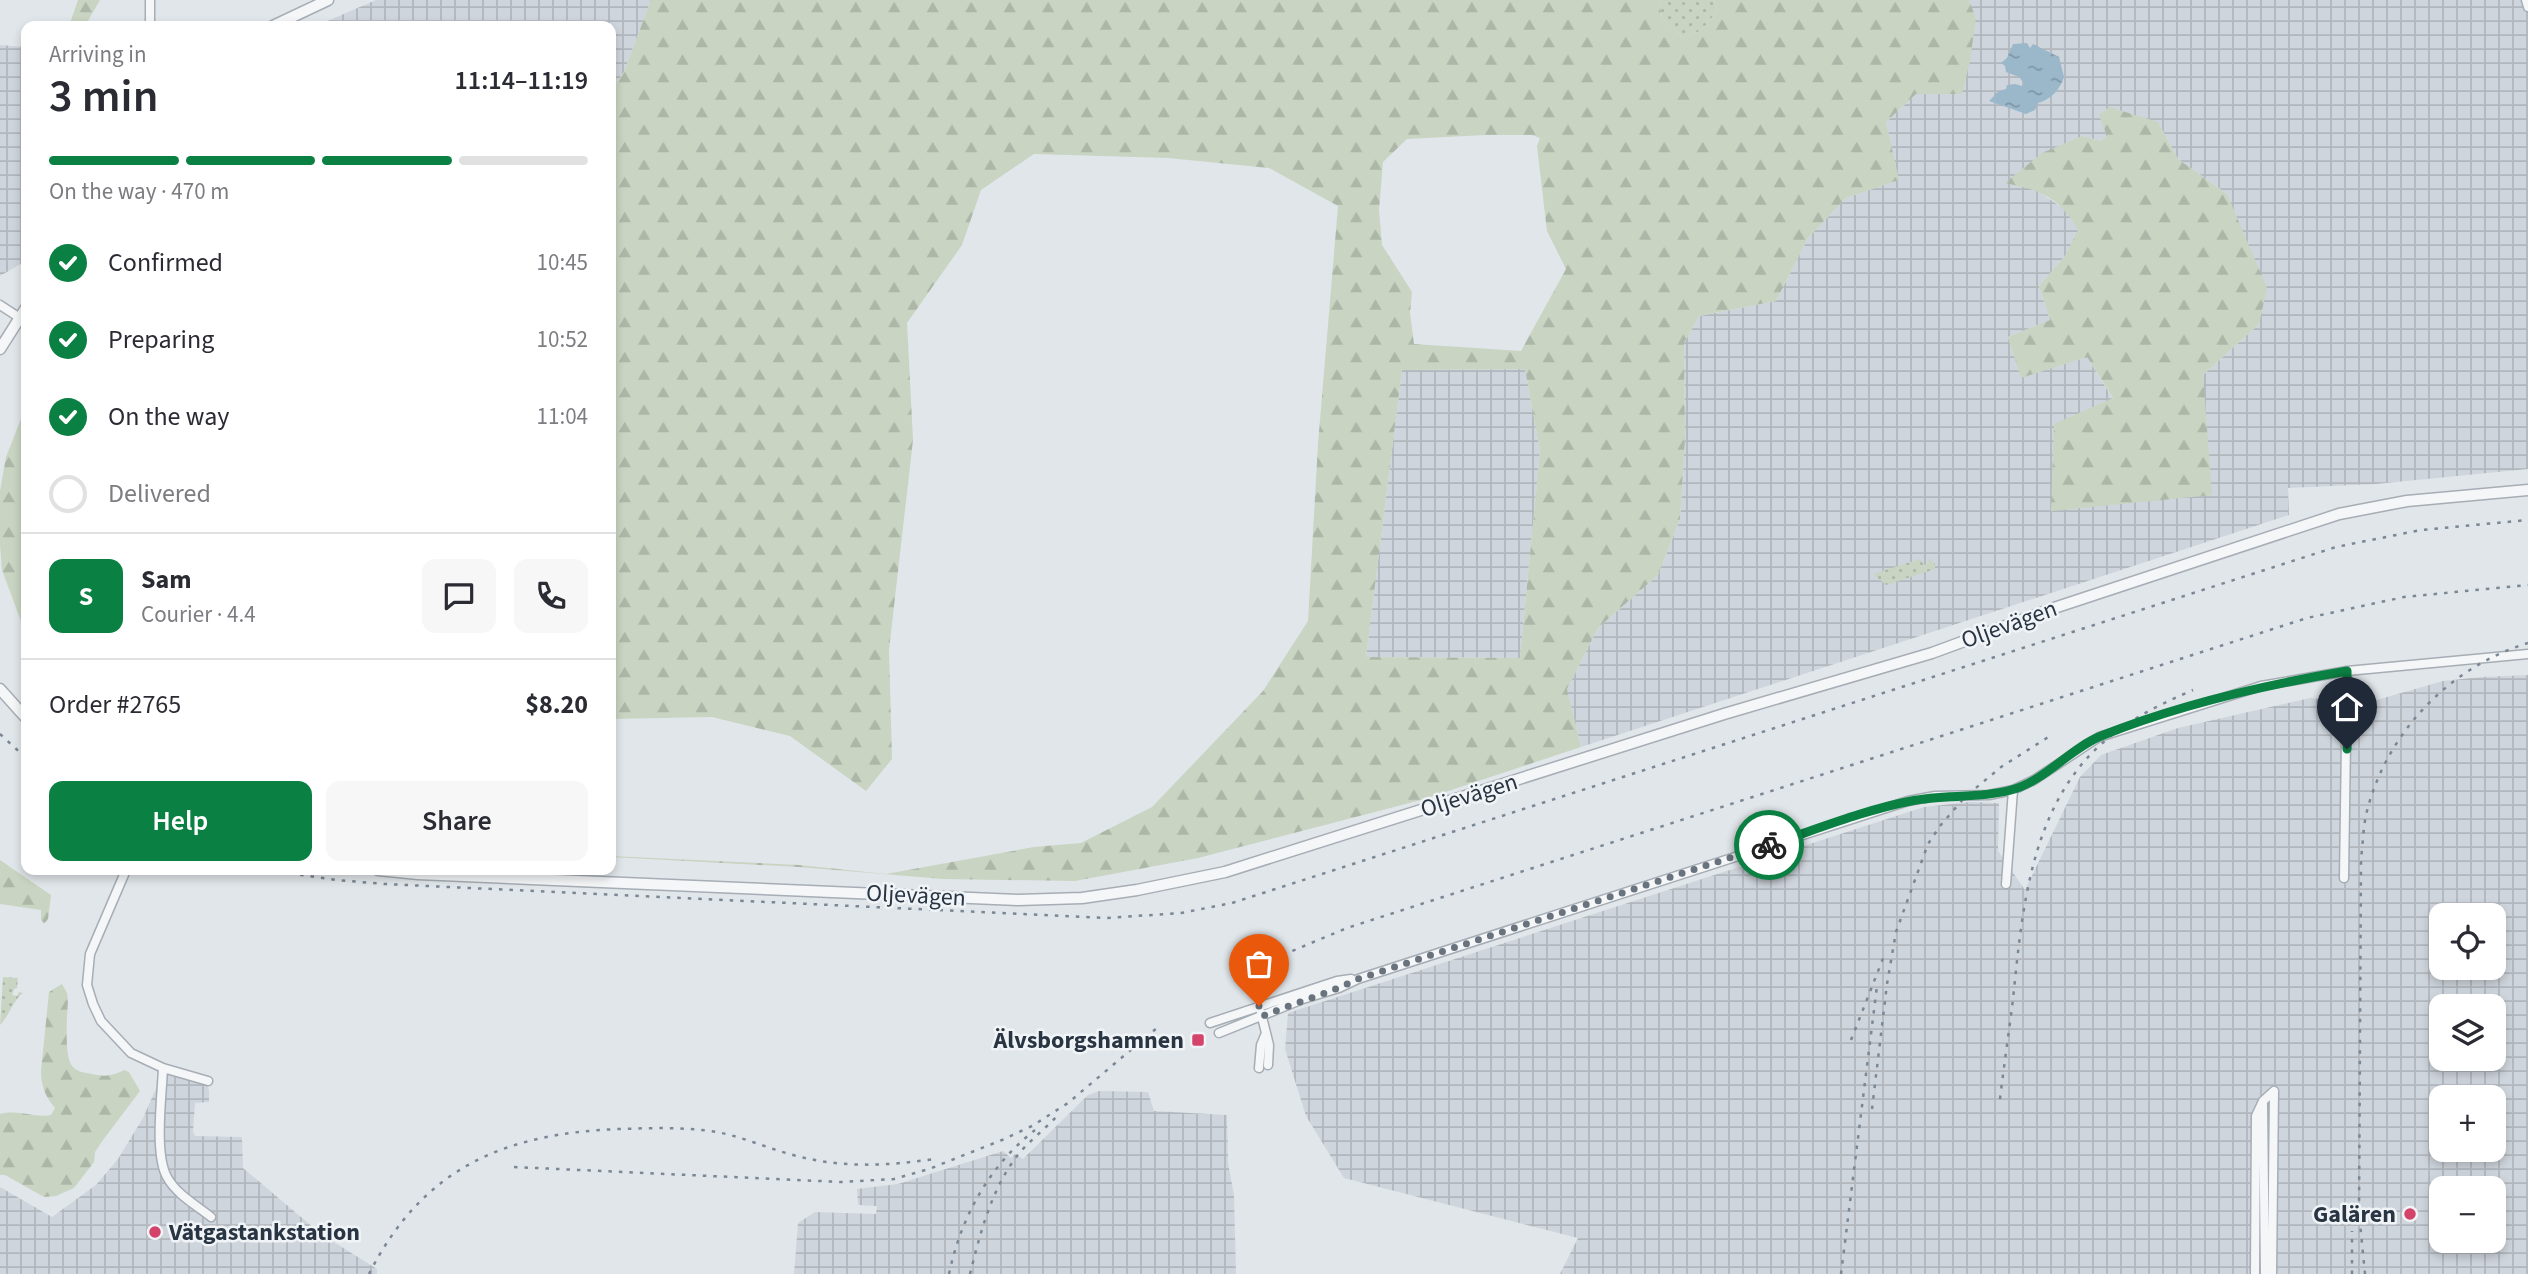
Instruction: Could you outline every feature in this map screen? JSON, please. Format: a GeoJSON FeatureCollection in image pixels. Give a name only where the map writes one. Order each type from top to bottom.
{"type":"FeatureCollection","features":[{"type":"Feature","properties":{"kind":"street"},"geometry":{"type":"LineString","coordinates":[[150,0],[150,21]]}},
{"type":"Feature","properties":{"kind":"street"},"geometry":{"type":"LineString","coordinates":[[284,21],[328,0]]}},
{"type":"Feature","properties":{"kind":"street"},"geometry":{"type":"LineString","coordinates":[[2526,0],[2528,7]]}},
{"type":"Feature","properties":{"kind":"street"},"geometry":{"type":"LineString","coordinates":[[0,305],[20,318],[0,349]]}},
{"type":"Feature","properties":{"kind":"street","name":"Oljevägen"},"geometry":{"type":"LineString","coordinates":[[441,875],[1018,900],[1082,898],[1137,890],[1224,872],[1724,714],[1933,653],[2067,603],[2339,514],[2407,501],[2528,490]]}},
{"type":"Feature","properties":{"kind":"street"},"geometry":{"type":"LineString","coordinates":[[1219,1033],[1358,979],[1908,801],[1936,796],[1989,795],[2013,790],[2089,742],[2133,724],[2261,686],[2347,671],[2528,654]]}},
{"type":"Feature","properties":{"kind":"street"},"geometry":{"type":"LineString","coordinates":[[2344,878],[2347,671]]}},
{"type":"Feature","properties":{"kind":"street"},"geometry":{"type":"LineString","coordinates":[[2,695],[21,713]]}},
{"type":"Feature","properties":{"kind":"street"},"geometry":{"type":"LineString","coordinates":[[2006,884],[2013,790]]}},
{"type":"Feature","properties":{"kind":"street"},"geometry":{"type":"LineString","coordinates":[[124,875],[90,954],[87,985],[101,1021],[131,1053],[163,1068],[208,1081]]}},
{"type":"Feature","properties":{"kind":"street"},"geometry":{"type":"LineString","coordinates":[[1210,1023],[1337,981],[1358,979]]}},
{"type":"Feature","properties":{"kind":"street"},"geometry":{"type":"LineString","coordinates":[[1259,1006],[1269,1045],[1264,1066]]}},
{"type":"Feature","properties":{"kind":"street"},"geometry":{"type":"LineString","coordinates":[[163,1068],[161,1165],[167,1179],[178,1191],[211,1217]]}},
{"type":"Feature","properties":{"kind":"street"},"geometry":{"type":"LineString","coordinates":[[2255,1274],[2256,1116],[2263,1101],[2274,1091],[2272,1274]]}},
{"type":"Feature","properties":{"kind":"street"},"geometry":{"type":"LineString","coordinates":[[2263,1101],[2265,1274]]}},
{"type":"Feature","properties":{"kind":"shaded area"},"geometry":{"type":"Polygon","coordinates":[[[376,0],[651,0],[624,72],[616,83],[616,21],[328,21],[376,0]]]}},
{"type":"Feature","properties":{"kind":"shaded area"},"geometry":{"type":"Polygon","coordinates":[[[1969,0],[2528,0],[2528,469],[2376,484],[2288,488],[2289,515],[1581,747],[1567,689],[1598,628],[1658,575],[1680,519],[1685,440],[1684,343],[1699,316],[1776,301],[1808,238],[1846,198],[1898,180],[1886,122],[1916,94],[1976,18],[1969,0]],[[2158,122],[2107,136],[2101,141],[2082,136],[2035,189],[2067,211],[2079,231],[2065,256],[2039,286],[2050,320],[2008,337],[2021,377],[2087,357],[2113,399],[2203,375],[2259,324],[2227,194],[2178,159],[2158,122]]]}},
{"type":"Feature","properties":{"kind":"shaded area"},"geometry":{"type":"Polygon","coordinates":[[[0,45],[21,47],[21,264],[0,276],[0,45]]]}},
{"type":"Feature","properties":{"kind":"shaded area"},"geometry":{"type":"Polygon","coordinates":[[[1525,369],[1540,451],[1520,658],[1366,657],[1402,370],[1525,369]]]}},
{"type":"Feature","properties":{"kind":"shaded area"},"geometry":{"type":"Polygon","coordinates":[[[2528,675],[2528,1274],[1560,1274],[1578,1238],[1344,1178],[1306,1116],[1285,1049],[1288,1013],[1924,807],[1970,802],[1999,803],[1998,851],[2025,890],[2080,777],[2101,755],[2178,728],[2310,698],[2366,703],[2443,681],[2528,675]]]}},
{"type":"Feature","properties":{"kind":"shaded area"},"geometry":{"type":"Polygon","coordinates":[[[203,1074],[209,1090],[209,1102],[195,1103],[195,1136],[242,1137],[243,1168],[321,1234],[377,1269],[377,1274],[0,1274],[0,1187],[52,1217],[96,1185],[118,1159],[143,1118],[162,1075],[203,1074]]]}},
{"type":"Feature","properties":{"kind":"shaded area","name":"Älvsborgshamnen"},"geometry":{"type":"Polygon","coordinates":[[[1099,1091],[1148,1092],[1154,1111],[1227,1115],[1228,1163],[1234,1195],[1236,1274],[794,1274],[798,1223],[815,1212],[876,1214],[877,1206],[858,1205],[857,1189],[898,1184],[1003,1151],[1011,1158],[1015,1154],[1023,1159],[1088,1095],[1099,1091]]]}},
{"type":"Feature","properties":{"kind":"green space"},"geometry":{"type":"Polygon","coordinates":[[[78,0],[100,0],[88,21],[71,21],[78,0]]]}},
{"type":"Feature","properties":{"kind":"green space"},"geometry":{"type":"Polygon","coordinates":[[[651,0],[1659,0],[1662,18],[1683,38],[1702,30],[1717,11],[1714,0],[1969,0],[1976,18],[1962,94],[1916,94],[1886,122],[1899,180],[1846,198],[1808,238],[1776,301],[1699,316],[1684,343],[1685,440],[1680,519],[1658,575],[1598,628],[1567,689],[1581,747],[1421,800],[1198,858],[1075,881],[943,879],[616,856],[799,865],[886,874],[1034,847],[1081,843],[1152,807],[1263,691],[1308,621],[1318,444],[1338,206],[1269,168],[1168,158],[1034,154],[981,190],[962,245],[907,323],[913,440],[889,650],[892,759],[866,791],[790,736],[712,717],[616,719],[616,83],[624,72],[651,0]],[[1532,135],[1407,139],[1383,162],[1379,210],[1382,245],[1412,292],[1410,313],[1414,344],[1521,351],[1566,269],[1547,231],[1537,146],[1540,138],[1532,135]],[[1525,369],[1402,370],[1366,657],[1520,658],[1540,451],[1525,369]]]}},
{"type":"Feature","properties":{"kind":"green space"},"geometry":{"type":"Polygon","coordinates":[[[1659,0],[1714,0],[1717,11],[1702,30],[1683,38],[1662,18],[1659,0]]]}},
{"type":"Feature","properties":{"kind":"green space"},"geometry":{"type":"Polygon","coordinates":[[[2109,107],[2158,122],[2178,159],[2227,194],[2267,288],[2259,324],[2203,375],[2212,495],[2051,511],[2054,424],[2113,398],[2087,357],[2021,378],[2008,337],[2050,320],[2039,286],[2065,256],[2078,230],[2064,210],[2048,197],[2005,183],[2042,153],[2082,136],[2101,141],[2107,136],[2099,115],[2109,107]]]}},
{"type":"Feature","properties":{"kind":"green space"},"geometry":{"type":"Polygon","coordinates":[[[21,419],[21,621],[2,570],[0,491],[6,457],[21,419]]]}},
{"type":"Feature","properties":{"kind":"green space"},"geometry":{"type":"Polygon","coordinates":[[[1928,558],[1935,564],[1935,569],[1886,585],[1873,574],[1920,559],[1924,565],[1929,563],[1928,558]]]}},
{"type":"Feature","properties":{"kind":"green space"},"geometry":{"type":"Polygon","coordinates":[[[0,860],[51,895],[48,919],[44,924],[41,910],[0,904],[0,860]]]}},
{"type":"Feature","properties":{"kind":"green space"},"geometry":{"type":"Polygon","coordinates":[[[3,977],[18,978],[17,988],[12,995],[23,993],[0,1025],[3,977]]]}},
{"type":"Feature","properties":{"kind":"green space"},"geometry":{"type":"Polygon","coordinates":[[[62,984],[68,1001],[67,1045],[72,1066],[82,1072],[101,1075],[112,1075],[124,1070],[129,1072],[140,1091],[103,1140],[95,1152],[94,1162],[74,1188],[56,1196],[44,1197],[5,1175],[0,1175],[0,1114],[13,1112],[51,1115],[55,1108],[45,1091],[41,1071],[49,992],[62,984]]]}},
{"type":"Feature","properties":{"kind":"water"},"geometry":{"type":"Polygon","coordinates":[[[2027,43],[2030,48],[2033,44],[2059,57],[2064,77],[2054,93],[2038,103],[2035,110],[2026,114],[1989,101],[1999,91],[2006,89],[2007,85],[2022,86],[2024,83],[2019,77],[2006,72],[2001,63],[2007,58],[2013,44],[2027,43]]]}},
{"type":"Feature","properties":{"kind":"railway"},"geometry":{"type":"LineString","coordinates":[[302,875],[385,884],[1107,918],[1181,913],[1232,903],[2336,547],[2421,530],[2528,520]]}},
{"type":"Feature","properties":{"kind":"railway"},"geometry":{"type":"LineString","coordinates":[[1273,959],[1347,928],[2307,618],[2404,597],[2528,585]]}},
{"type":"Feature","properties":{"kind":"railway"},"geometry":{"type":"LineString","coordinates":[[2365,1274],[2359,1213],[2361,858],[2366,815],[2375,785],[2388,757],[2424,708],[2472,669],[2499,654],[2528,643]]}},
{"type":"Feature","properties":{"kind":"railway"},"geometry":{"type":"LineString","coordinates":[[2000,1099],[2026,898],[2033,864],[2057,801],[2075,773],[2098,747],[2120,729],[2143,714],[2193,690]]}},
{"type":"Feature","properties":{"kind":"railway"},"geometry":{"type":"LineString","coordinates":[[0,734],[21,753]]}},
{"type":"Feature","properties":{"kind":"railway"},"geometry":{"type":"LineString","coordinates":[[1872,1109],[1896,932],[1928,844],[1965,797],[2001,767],[2050,736]]}},
{"type":"Feature","properties":{"kind":"railway"},"geometry":{"type":"LineString","coordinates":[[1851,1040],[1884,956]]}},
{"type":"Feature","properties":{"kind":"railway"},"geometry":{"type":"LineString","coordinates":[[1841,1274],[1877,986]]}},
{"type":"Feature","properties":{"kind":"railway"},"geometry":{"type":"LineString","coordinates":[[514,1167],[841,1182],[894,1179],[929,1169],[1032,1126],[1068,1103],[1158,1027]]}},
{"type":"Feature","properties":{"kind":"railway"},"geometry":{"type":"LineString","coordinates":[[970,1274],[982,1228],[1000,1183],[1021,1151],[1056,1117]]}},
{"type":"Feature","properties":{"kind":"railway"},"geometry":{"type":"LineString","coordinates":[[369,1274],[391,1237],[415,1207],[442,1182],[472,1163],[505,1148],[540,1138],[620,1129],[688,1129],[721,1133],[775,1150],[831,1163],[882,1164],[934,1159]]}},
{"type":"Feature","properties":{"kind":"railway"},"geometry":{"type":"LineString","coordinates":[[949,1274],[961,1233],[979,1194],[1004,1160],[1035,1130]]}},
{"type":"Feature","properties":{"kind":"railway"},"geometry":{"type":"LineString","coordinates":[[2352,1231],[2352,1274]]}},
{"type":"Feature","properties":{"kind":"way so far"},"geometry":{"type":"LineString","coordinates":[[1259,1006],[1263,1016],[1358,979],[1769,845]]}},
{"type":"Feature","properties":{"kind":"place","name":"Älvsborgshamnen"},"geometry":{"type":"Point","coordinates":[1198,1040]}},
{"type":"Feature","properties":{"kind":"place","name":"Galären"},"geometry":{"type":"Point","coordinates":[2410,1214]}},
{"type":"Feature","properties":{"kind":"place","name":"Vätgastankstation"},"geometry":{"type":"Point","coordinates":[155,1232]}},
{"type":"Feature","properties":{"kind":"route"},"geometry":{"type":"LineString","coordinates":[[1769,845],[1908,801],[1936,796],[1989,795],[2013,790],[2089,742],[2133,724],[2261,686],[2347,671],[2347,749]]}}]}
